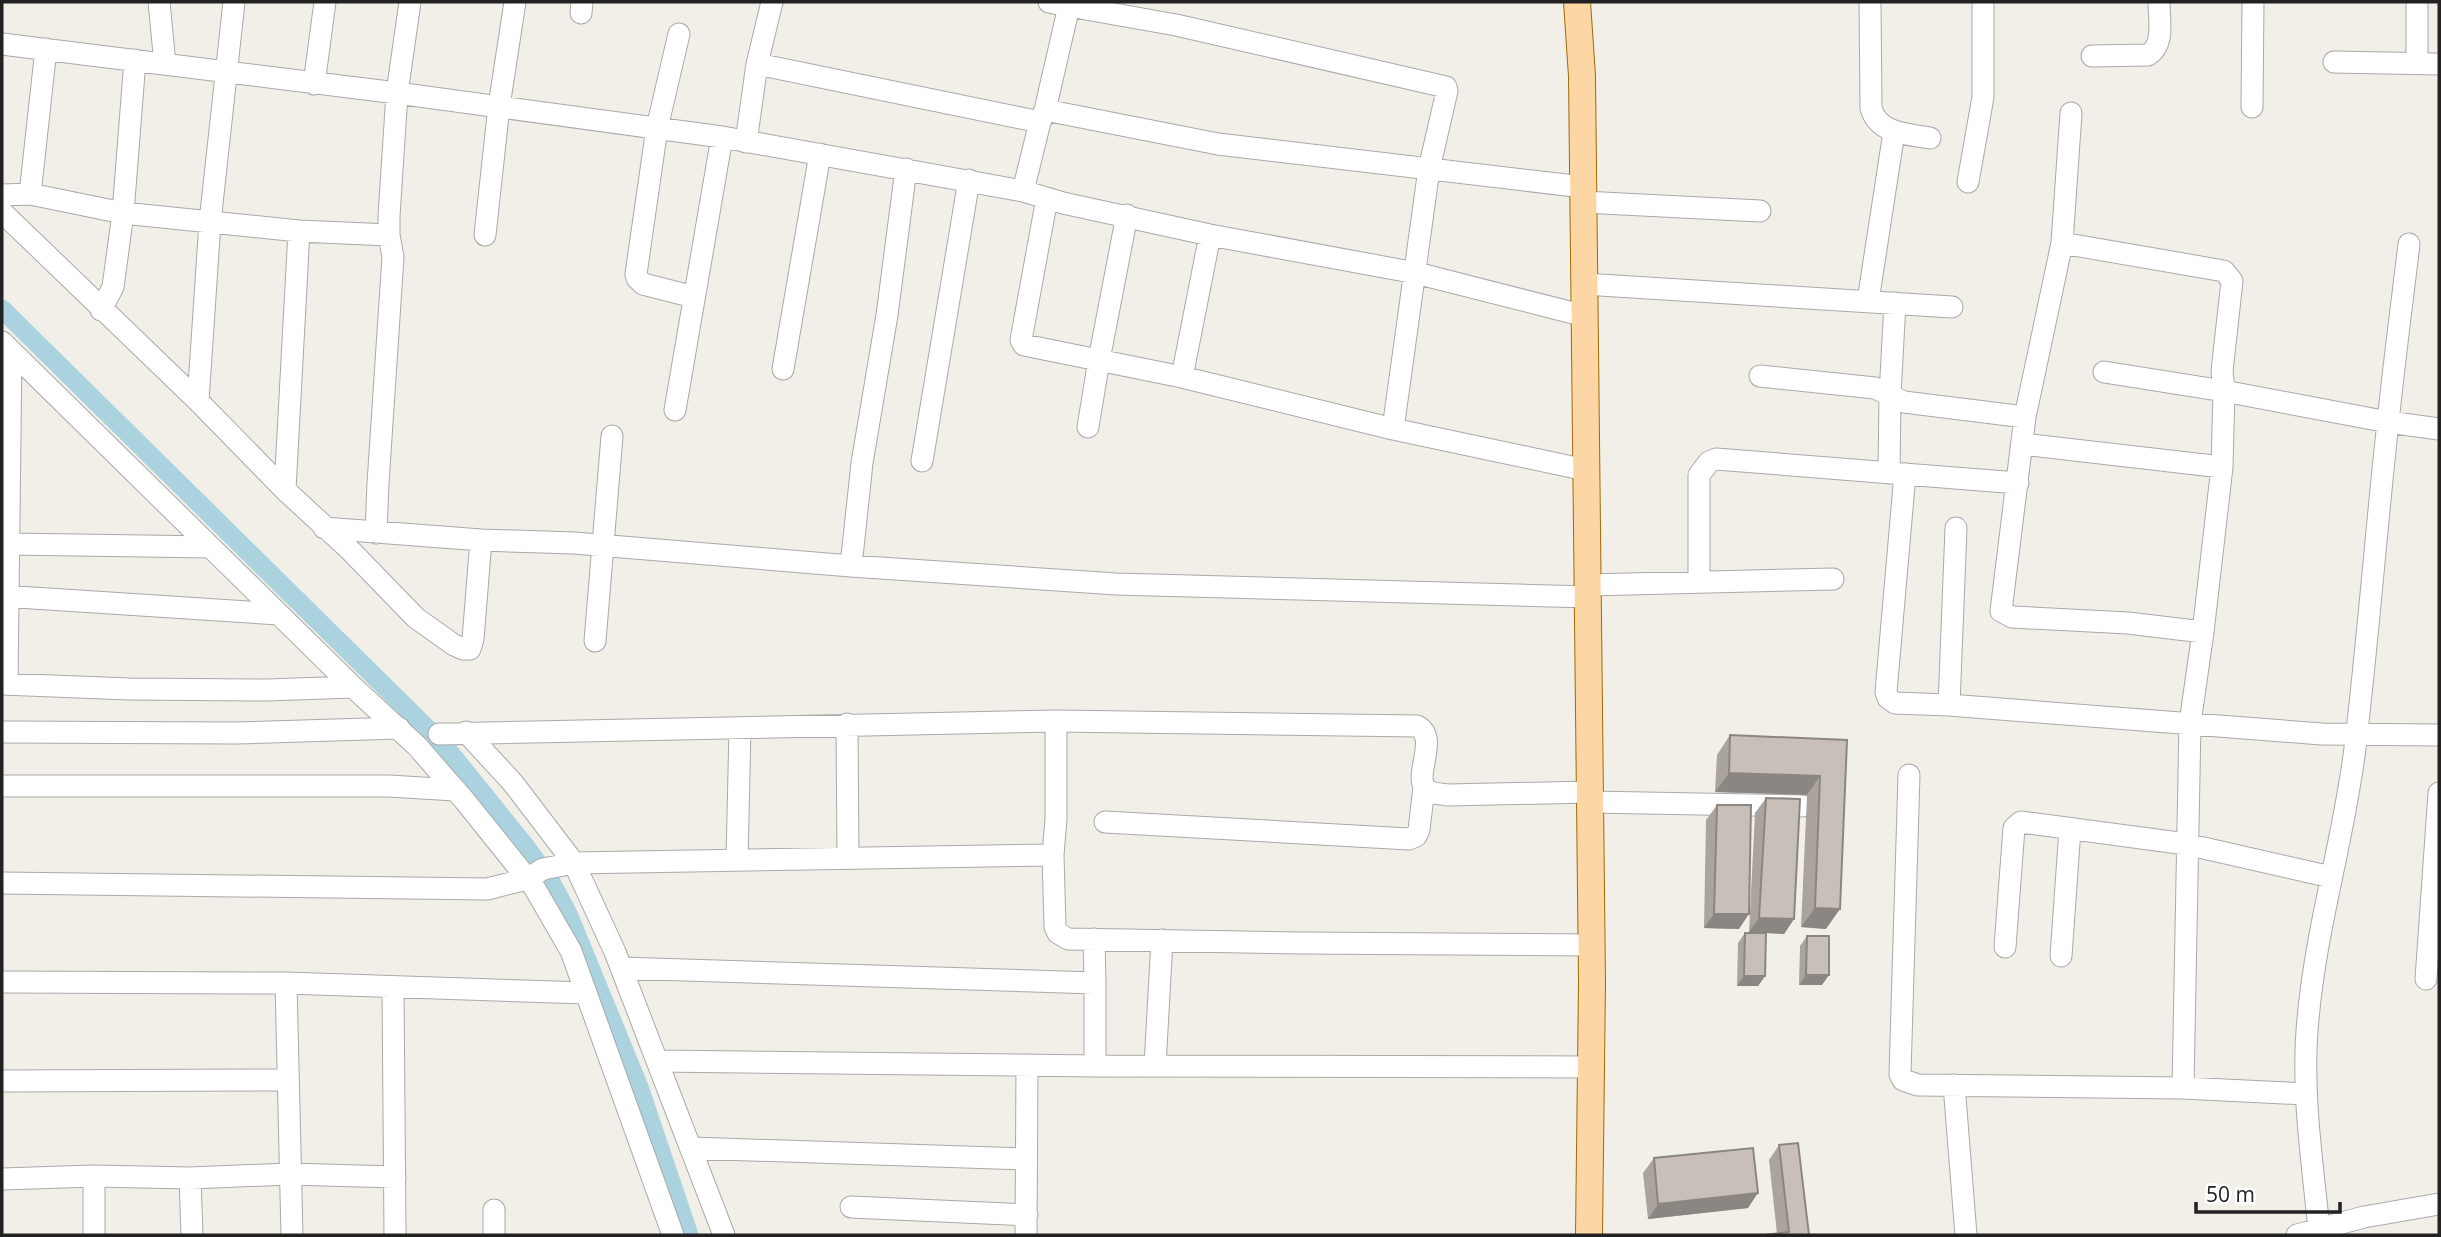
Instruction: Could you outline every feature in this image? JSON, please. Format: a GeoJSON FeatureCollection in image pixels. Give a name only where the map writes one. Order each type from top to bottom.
{"type":"FeatureCollection","features":[{"type":"Feature","properties":{"kind":"main road"},"geometry":{"type":"LineString","coordinates":[[1577,2],[1582,76],[1592,945],[1588,1235]]}},
{"type":"Feature","properties":{"kind":"street"},"geometry":{"type":"LineString","coordinates":[[159,2],[165,64]]}},
{"type":"Feature","properties":{"kind":"street"},"geometry":{"type":"LineString","coordinates":[[198,401],[210,222],[234,2]]}},
{"type":"Feature","properties":{"kind":"street"},"geometry":{"type":"LineString","coordinates":[[314,84],[324,2]]}},
{"type":"Feature","properties":{"kind":"street"},"geometry":{"type":"LineString","coordinates":[[376,533],[393,257],[389,235],[397,93],[410,2]]}},
{"type":"Feature","properties":{"kind":"street"},"geometry":{"type":"LineString","coordinates":[[485,235],[499,106],[515,2]]}},
{"type":"Feature","properties":{"kind":"street"},"geometry":{"type":"LineString","coordinates":[[746,142],[757,64],[772,2]]}},
{"type":"Feature","properties":{"kind":"street"},"geometry":{"type":"LineString","coordinates":[[1870,2],[1871,108],[1877,122],[1894,131],[1930,138]]}},
{"type":"Feature","properties":{"kind":"street"},"geometry":{"type":"LineString","coordinates":[[1969,182],[1983,97],[1983,2]]}},
{"type":"Feature","properties":{"kind":"street"},"geometry":{"type":"LineString","coordinates":[[2092,55],[2148,55],[2154,51],[2160,38],[2159,2]]}},
{"type":"Feature","properties":{"kind":"street"},"geometry":{"type":"LineString","coordinates":[[2252,107],[2253,2]]}},
{"type":"Feature","properties":{"kind":"street"},"geometry":{"type":"LineString","coordinates":[[2417,2],[2417,63]]}},
{"type":"Feature","properties":{"kind":"street"},"geometry":{"type":"LineString","coordinates":[[1023,191],[1042,116],[1059,4],[1176,25],[1444,86],[1447,90],[1429,169],[1393,429]]}},
{"type":"Feature","properties":{"kind":"street"},"geometry":{"type":"LineString","coordinates":[[679,34],[657,128],[637,278],[643,284],[694,297]]}},
{"type":"Feature","properties":{"kind":"street"},"geometry":{"type":"LineString","coordinates":[[2,44],[499,106],[722,137],[1023,191],[1210,235],[1416,273],[1585,316]]}},
{"type":"Feature","properties":{"kind":"street"},"geometry":{"type":"LineString","coordinates":[[30,194],[46,49]]}},
{"type":"Feature","properties":{"kind":"street"},"geometry":{"type":"LineString","coordinates":[[101,310],[113,287],[123,212],[135,60]]}},
{"type":"Feature","properties":{"kind":"street"},"geometry":{"type":"LineString","coordinates":[[2334,62],[2439,64]]}},
{"type":"Feature","properties":{"kind":"street"},"geometry":{"type":"LineString","coordinates":[[757,64],[1042,116],[1218,144],[1429,169],[1583,195],[1760,211]]}},
{"type":"Feature","properties":{"kind":"street"},"geometry":{"type":"LineString","coordinates":[[2071,113],[2062,243],[2025,417],[2001,611],[2012,617],[2128,623],[2203,632]]}},
{"type":"Feature","properties":{"kind":"street"},"geometry":{"type":"LineString","coordinates":[[1868,301],[1894,131]]}},
{"type":"Feature","properties":{"kind":"street"},"geometry":{"type":"LineString","coordinates":[[675,410],[722,137]]}},
{"type":"Feature","properties":{"kind":"street"},"geometry":{"type":"LineString","coordinates":[[783,369],[820,154]]}},
{"type":"Feature","properties":{"kind":"street"},"geometry":{"type":"LineString","coordinates":[[852,566],[862,463],[887,315],[906,169]]}},
{"type":"Feature","properties":{"kind":"street"},"geometry":{"type":"LineString","coordinates":[[922,461],[969,180]]}},
{"type":"Feature","properties":{"kind":"street"},"geometry":{"type":"LineString","coordinates":[[2,195],[30,194],[123,212],[210,222],[299,231],[389,235]]}},
{"type":"Feature","properties":{"kind":"street"},"geometry":{"type":"LineString","coordinates":[[1047,198],[1022,343],[1024,345],[1182,377],[1393,429],[1587,470]]}},
{"type":"Feature","properties":{"kind":"street"},"geometry":{"type":"LineString","coordinates":[[2,212],[198,401],[324,528],[349,549],[416,618],[443,638],[466,650],[472,646],[473,639],[481,540]]}},
{"type":"Feature","properties":{"kind":"street"},"geometry":{"type":"LineString","coordinates":[[1088,428],[1127,215]]}},
{"type":"Feature","properties":{"kind":"street"},"geometry":{"type":"LineString","coordinates":[[285,490],[299,231]]}},
{"type":"Feature","properties":{"kind":"street"},"geometry":{"type":"LineString","coordinates":[[1182,377],[1210,235]]}},
{"type":"Feature","properties":{"kind":"street"},"geometry":{"type":"LineString","coordinates":[[2062,243],[2224,271],[2232,281],[2222,371],[2222,467],[2190,723],[2183,1088]]}},
{"type":"Feature","properties":{"kind":"street"},"geometry":{"type":"LineString","coordinates":[[2319,1229],[2305,1066],[2311,993],[2345,817],[2356,735],[2409,244]]}},
{"type":"Feature","properties":{"kind":"street"},"geometry":{"type":"LineString","coordinates":[[1584,284],[1952,307]]}},
{"type":"Feature","properties":{"kind":"street"},"geometry":{"type":"LineString","coordinates":[[1895,303],[1890,396],[1897,473],[1886,692],[1888,698],[1895,702],[2356,735],[2439,735]]}},
{"type":"Feature","properties":{"kind":"street"},"geometry":{"type":"LineString","coordinates":[[6,346],[6,499],[9,544],[5,596],[5,684],[129,689],[267,690],[354,687]]}},
{"type":"Feature","properties":{"kind":"street"},"geometry":{"type":"LineString","coordinates":[[6,346],[354,687],[399,728],[426,741],[454,790],[527,878],[571,951],[673,1235]]}},
{"type":"Feature","properties":{"kind":"street"},"geometry":{"type":"LineString","coordinates":[[2104,372],[2439,429]]}},
{"type":"Feature","properties":{"kind":"street"},"geometry":{"type":"LineString","coordinates":[[1760,376],[1875,388],[1904,402],[2025,417]]}},
{"type":"Feature","properties":{"kind":"street"},"geometry":{"type":"LineString","coordinates":[[595,641],[612,436]]}},
{"type":"Feature","properties":{"kind":"street"},"geometry":{"type":"LineString","coordinates":[[2022,444],[2222,467]]}},
{"type":"Feature","properties":{"kind":"street"},"geometry":{"type":"LineString","coordinates":[[1699,582],[1699,475],[1709,462],[1723,458],[2018,483]]}},
{"type":"Feature","properties":{"kind":"street"},"geometry":{"type":"LineString","coordinates":[[324,528],[481,540],[603,545],[1116,584],[1588,591],[1699,582],[1832,579]]}},
{"type":"Feature","properties":{"kind":"street"},"geometry":{"type":"LineString","coordinates":[[1949,705],[1956,528]]}},
{"type":"Feature","properties":{"kind":"street"},"geometry":{"type":"LineString","coordinates":[[9,544],[210,547]]}},
{"type":"Feature","properties":{"kind":"street"},"geometry":{"type":"LineString","coordinates":[[5,596],[279,614]]}},
{"type":"Feature","properties":{"kind":"street"},"geometry":{"type":"LineString","coordinates":[[426,741],[466,732],[1056,721],[1417,726],[1424,730],[1427,740],[1419,830],[1416,836],[1409,839],[1105,822]]}},
{"type":"Feature","properties":{"kind":"street"},"geometry":{"type":"LineString","coordinates":[[1056,721],[1056,819],[1053,855],[1055,927],[1058,933],[1068,939],[1592,945]]}},
{"type":"Feature","properties":{"kind":"street"},"geometry":{"type":"LineString","coordinates":[[847,724],[848,858]]}},
{"type":"Feature","properties":{"kind":"street"},"geometry":{"type":"LineString","coordinates":[[2,732],[237,733],[399,728]]}},
{"type":"Feature","properties":{"kind":"street"},"geometry":{"type":"LineString","coordinates":[[737,860],[740,728]]}},
{"type":"Feature","properties":{"kind":"street"},"geometry":{"type":"LineString","coordinates":[[466,732],[513,783],[574,863],[621,968],[724,1235]]}},
{"type":"Feature","properties":{"kind":"street"},"geometry":{"type":"LineString","coordinates":[[1909,775],[1900,1074],[1903,1080],[1910,1083],[1954,1086],[2183,1088],[2306,1094]]}},
{"type":"Feature","properties":{"kind":"street"},"geometry":{"type":"LineString","coordinates":[[2,786],[389,786],[454,790]]}},
{"type":"Feature","properties":{"kind":"street"},"geometry":{"type":"LineString","coordinates":[[1424,787],[1431,792],[1448,795],[1590,797],[1802,806]]}},
{"type":"Feature","properties":{"kind":"street"},"geometry":{"type":"LineString","coordinates":[[2426,979],[2439,793]]}},
{"type":"Feature","properties":{"kind":"street"},"geometry":{"type":"LineString","coordinates":[[2005,947],[2014,828],[2026,822],[2186,845],[2332,877]]}},
{"type":"Feature","properties":{"kind":"street"},"geometry":{"type":"LineString","coordinates":[[2061,956],[2070,829]]}},
{"type":"Feature","properties":{"kind":"street"},"geometry":{"type":"LineString","coordinates":[[2,883],[487,889],[527,878],[542,869],[574,863],[1053,855]]}},
{"type":"Feature","properties":{"kind":"street"},"geometry":{"type":"LineString","coordinates":[[1094,939],[1095,1066]]}},
{"type":"Feature","properties":{"kind":"street"},"geometry":{"type":"LineString","coordinates":[[1154,1066],[1161,940]]}},
{"type":"Feature","properties":{"kind":"street"},"geometry":{"type":"LineString","coordinates":[[621,968],[1095,983]]}},
{"type":"Feature","properties":{"kind":"street"},"geometry":{"type":"LineString","coordinates":[[2,982],[286,984],[586,993]]}},
{"type":"Feature","properties":{"kind":"street"},"geometry":{"type":"LineString","coordinates":[[286,984],[292,1235]]}},
{"type":"Feature","properties":{"kind":"street"},"geometry":{"type":"LineString","coordinates":[[393,987],[395,1235]]}},
{"type":"Feature","properties":{"kind":"street"},"geometry":{"type":"LineString","coordinates":[[657,1061],[1095,1066],[1591,1067]]}},
{"type":"Feature","properties":{"kind":"street"},"geometry":{"type":"LineString","coordinates":[[851,1207],[1026,1225],[1027,1065]]}},
{"type":"Feature","properties":{"kind":"street"},"geometry":{"type":"LineString","coordinates":[[2,1082],[288,1080]]}},
{"type":"Feature","properties":{"kind":"street"},"geometry":{"type":"LineString","coordinates":[[1954,1086],[1966,1235]]}},
{"type":"Feature","properties":{"kind":"street"},"geometry":{"type":"LineString","coordinates":[[691,1148],[1025,1159]]}},
{"type":"Feature","properties":{"kind":"street"},"geometry":{"type":"LineString","coordinates":[[2,1179],[94,1176],[190,1178],[289,1174],[395,1177]]}},
{"type":"Feature","properties":{"kind":"street"},"geometry":{"type":"LineString","coordinates":[[94,1176],[94,1235]]}},
{"type":"Feature","properties":{"kind":"street"},"geometry":{"type":"LineString","coordinates":[[190,1178],[192,1235]]}},
{"type":"Feature","properties":{"kind":"street"},"geometry":{"type":"LineString","coordinates":[[2297,1235],[2364,1217],[2439,1204]]}},
{"type":"Feature","properties":{"kind":"street"},"geometry":{"type":"LineString","coordinates":[[494,1210],[494,1235]]}},
{"type":"Feature","properties":{"kind":"building"},"geometry":{"type":"Polygon","coordinates":[[[1730,735],[1847,740],[1840,909],[1815,908],[1820,776],[1729,773],[1730,735]]]}},
{"type":"Feature","properties":{"kind":"building"},"geometry":{"type":"Polygon","coordinates":[[[1766,798],[1800,799],[1794,919],[1759,918],[1766,798]]]}},
{"type":"Feature","properties":{"kind":"building"},"geometry":{"type":"Polygon","coordinates":[[[1717,805],[1751,805],[1749,914],[1714,914],[1717,805]]]}},
{"type":"Feature","properties":{"kind":"building"},"geometry":{"type":"Polygon","coordinates":[[[1745,933],[1766,933],[1765,976],[1744,976],[1745,933]]]}},
{"type":"Feature","properties":{"kind":"building"},"geometry":{"type":"Polygon","coordinates":[[[1807,936],[1829,936],[1829,975],[1806,975],[1807,936]]]}},
{"type":"Feature","properties":{"kind":"building"},"geometry":{"type":"Polygon","coordinates":[[[1798,1143],[1809,1235],[1765,1235],[1789,1232],[1779,1145],[1798,1143]]]}},
{"type":"Feature","properties":{"kind":"building"},"geometry":{"type":"Polygon","coordinates":[[[1753,1148],[1758,1193],[1658,1204],[1654,1158],[1753,1148]]]}},
{"type":"Feature","properties":{"kind":"waterway"},"geometry":{"type":"LineString","coordinates":[[2,309],[443,744],[526,847],[550,880],[569,916],[639,1087],[689,1235]]}}]}
